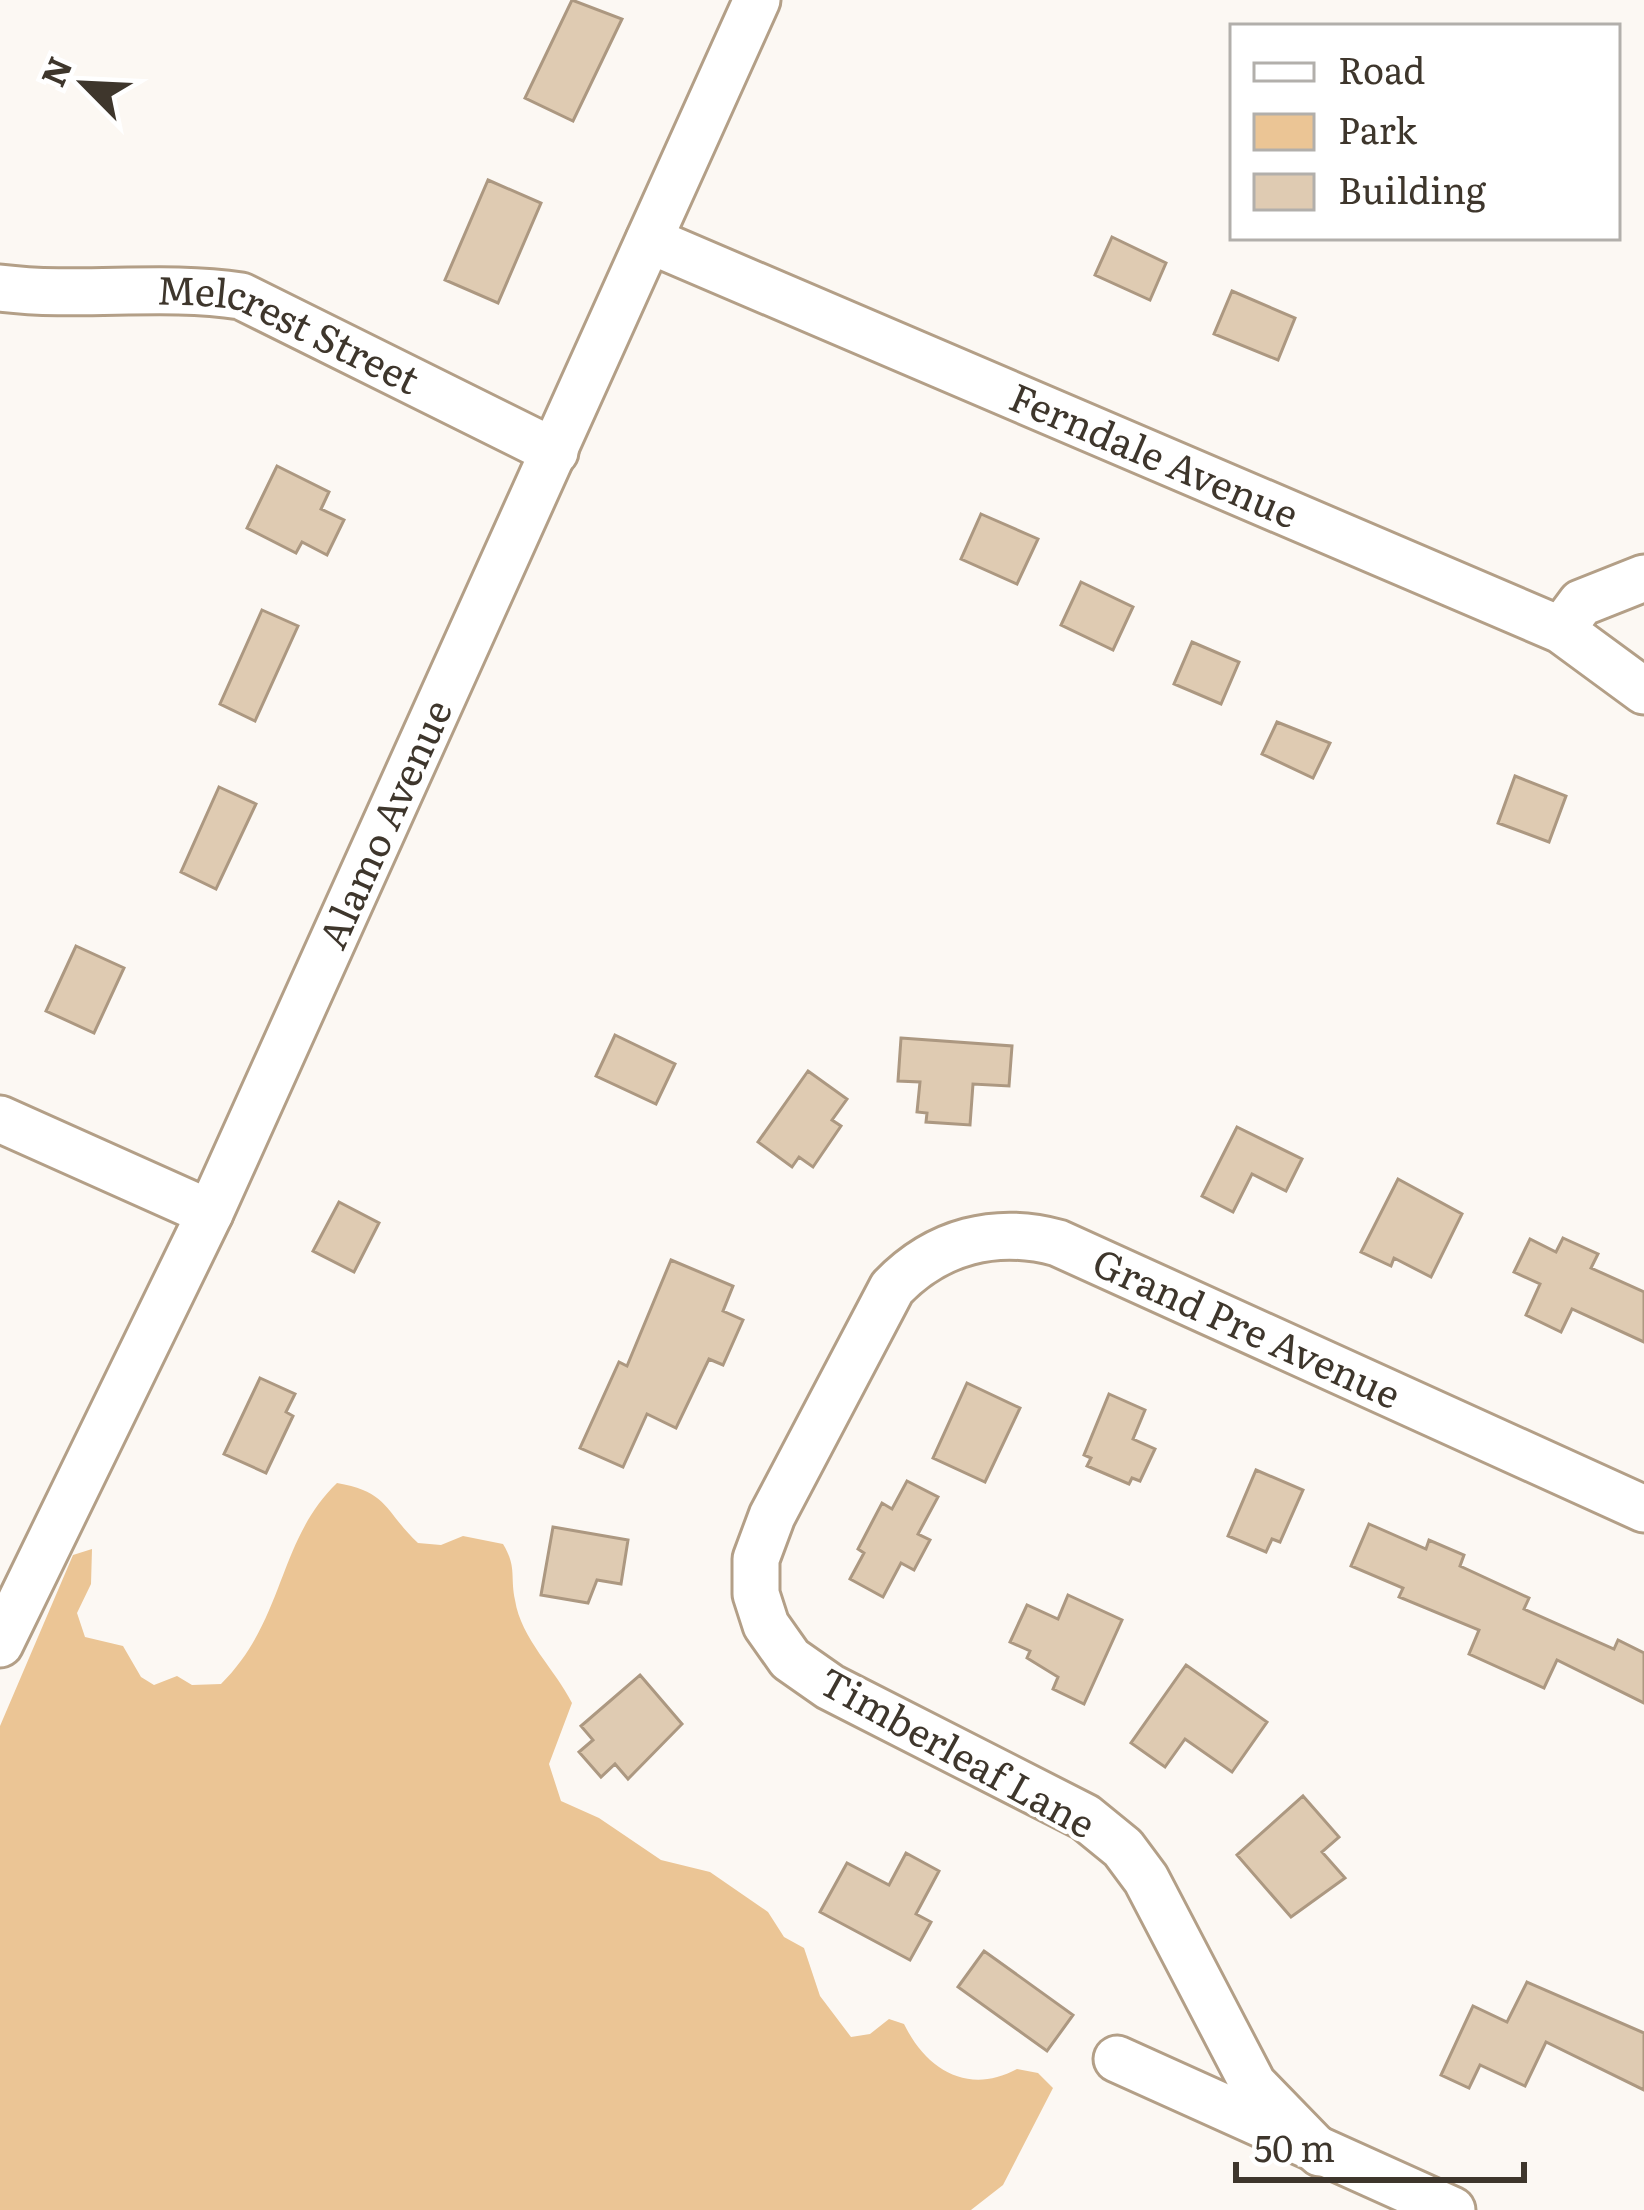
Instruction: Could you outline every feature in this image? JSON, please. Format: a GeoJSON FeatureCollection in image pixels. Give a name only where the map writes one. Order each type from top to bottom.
{"type":"FeatureCollection","features":[{"type":"Feature","properties":{"kind":"street","name":"Alamo Avenue"},"geometry":{"type":"LineString","coordinates":[[0,1644],[210,1213],[757,0]]}},
{"type":"Feature","properties":{"kind":"street","name":"Ferndale Avenue"},"geometry":{"type":"LineString","coordinates":[[650,240],[1561,630],[1642,685]]}},
{"type":"Feature","properties":{"kind":"street","name":"Melcrest Street"},"geometry":{"type":"LineString","coordinates":[[0,288],[47,294],[191,288],[241,296],[555,452]]}},
{"type":"Feature","properties":{"kind":"street"},"geometry":{"type":"LineString","coordinates":[[1561,630],[1581,603],[1644,578]]}},
{"type":"Feature","properties":{"kind":"street"},"geometry":{"type":"LineString","coordinates":[[0,1119],[210,1213]]}},
{"type":"Feature","properties":{"kind":"street","name":"Grand Pre Avenue"},"geometry":{"type":"LineString","coordinates":[[870,1327],[910,1270],[958,1243],[1028,1235],[1058,1244],[1644,1509]]}},
{"type":"Feature","properties":{"kind":"street","name":"Timberleaf Lane"},"geometry":{"type":"LineString","coordinates":[[870,1327],[772,1516],[757,1559],[756,1594],[766,1625],[790,1658],[830,1688],[1085,1817],[1123,1848],[1146,1879],[1253,2084],[1320,2153]]}},
{"type":"Feature","properties":{"kind":"street"},"geometry":{"type":"LineString","coordinates":[[1117,2060],[1452,2210]]}},
{"type":"Feature","properties":{"kind":"green space"},"geometry":{"type":"Polygon","coordinates":[[[337,1483],[377,1498],[418,1543],[441,1545],[463,1536],[503,1544],[524,1628],[572,1703],[549,1764],[561,1801],[599,1818],[661,1860],[710,1872],[768,1912],[784,1937],[804,1948],[820,1996],[851,2037],[870,2034],[889,2019],[904,2024],[925,2055],[951,2074],[982,2080],[1017,2069],[1038,2073],[1053,2088],[1003,2185],[971,2210],[0,2210],[0,1726],[73,1555],[92,1549],[91,1584],[77,1613],[85,1637],[123,1646],[141,1677],[154,1685],[177,1676],[192,1685],[221,1684],[258,1633],[303,1530],[337,1483]]]}},
{"type":"Feature","properties":{"kind":"building"},"geometry":{"type":"Polygon","coordinates":[[[572,0],[622,19],[573,121],[525,98],[572,0]]]}},
{"type":"Feature","properties":{"kind":"building"},"geometry":{"type":"Polygon","coordinates":[[[488,180],[541,203],[498,303],[445,280],[488,180]]]}},
{"type":"Feature","properties":{"kind":"building"},"geometry":{"type":"Polygon","coordinates":[[[1112,237],[1166,263],[1150,300],[1095,275],[1112,237]]]}},
{"type":"Feature","properties":{"kind":"building"},"geometry":{"type":"Polygon","coordinates":[[[1232,291],[1295,318],[1278,360],[1214,334],[1232,291]]]}},
{"type":"Feature","properties":{"kind":"building"},"geometry":{"type":"Polygon","coordinates":[[[277,466],[329,492],[321,509],[344,520],[327,555],[302,542],[296,553],[247,528],[277,466]]]}},
{"type":"Feature","properties":{"kind":"building"},"geometry":{"type":"Polygon","coordinates":[[[981,514],[1038,539],[1017,584],[961,559],[981,514]]]}},
{"type":"Feature","properties":{"kind":"building"},"geometry":{"type":"Polygon","coordinates":[[[1081,582],[1133,607],[1113,650],[1061,625],[1081,582]]]}},
{"type":"Feature","properties":{"kind":"building"},"geometry":{"type":"Polygon","coordinates":[[[262,610],[298,626],[255,721],[220,704],[262,610]]]}},
{"type":"Feature","properties":{"kind":"building"},"geometry":{"type":"Polygon","coordinates":[[[1192,642],[1239,662],[1221,704],[1174,684],[1192,642]]]}},
{"type":"Feature","properties":{"kind":"building"},"geometry":{"type":"Polygon","coordinates":[[[1277,722],[1330,743],[1313,778],[1262,754],[1277,722]]]}},
{"type":"Feature","properties":{"kind":"building"},"geometry":{"type":"Polygon","coordinates":[[[1515,776],[1566,796],[1549,842],[1498,823],[1515,776]]]}},
{"type":"Feature","properties":{"kind":"building"},"geometry":{"type":"Polygon","coordinates":[[[219,787],[256,804],[216,889],[181,872],[219,787]]]}},
{"type":"Feature","properties":{"kind":"building"},"geometry":{"type":"Polygon","coordinates":[[[76,946],[124,968],[94,1033],[46,1011],[76,946]]]}},
{"type":"Feature","properties":{"kind":"building"},"geometry":{"type":"Polygon","coordinates":[[[615,1035],[675,1064],[656,1104],[596,1076],[615,1035]]]}},
{"type":"Feature","properties":{"kind":"building"},"geometry":{"type":"Polygon","coordinates":[[[901,1038],[1012,1046],[1009,1086],[973,1084],[970,1125],[926,1122],[927,1113],[917,1112],[920,1082],[898,1081],[901,1038]]]}},
{"type":"Feature","properties":{"kind":"building"},"geometry":{"type":"Polygon","coordinates":[[[808,1071],[847,1099],[832,1120],[841,1126],[813,1167],[799,1157],[792,1167],[758,1142],[808,1071]]]}},
{"type":"Feature","properties":{"kind":"building"},"geometry":{"type":"Polygon","coordinates":[[[1237,1127],[1302,1159],[1286,1191],[1252,1174],[1233,1212],[1202,1196],[1237,1127]]]}},
{"type":"Feature","properties":{"kind":"building"},"geometry":{"type":"Polygon","coordinates":[[[1398,1179],[1462,1214],[1431,1277],[1394,1258],[1391,1266],[1361,1252],[1398,1179]]]}},
{"type":"Feature","properties":{"kind":"building"},"geometry":{"type":"Polygon","coordinates":[[[339,1202],[379,1223],[354,1272],[313,1251],[339,1202]]]}},
{"type":"Feature","properties":{"kind":"building"},"geometry":{"type":"Polygon","coordinates":[[[1563,1238],[1598,1254],[1591,1268],[1644,1292],[1644,1342],[1572,1309],[1561,1332],[1526,1315],[1540,1284],[1514,1272],[1530,1239],[1556,1252],[1563,1238]]]}},
{"type":"Feature","properties":{"kind":"building"},"geometry":{"type":"Polygon","coordinates":[[[671,1260],[733,1286],[723,1311],[743,1320],[723,1365],[709,1359],[676,1428],[647,1414],[623,1467],[580,1448],[619,1362],[627,1366],[671,1260]]]}},
{"type":"Feature","properties":{"kind":"building"},"geometry":{"type":"Polygon","coordinates":[[[260,1378],[295,1394],[286,1412],[293,1416],[266,1473],[224,1454],[260,1378]]]}},
{"type":"Feature","properties":{"kind":"building"},"geometry":{"type":"Polygon","coordinates":[[[967,1383],[1020,1408],[985,1482],[933,1458],[967,1383]]]}},
{"type":"Feature","properties":{"kind":"building"},"geometry":{"type":"Polygon","coordinates":[[[1109,1394],[1145,1410],[1133,1439],[1155,1449],[1140,1481],[1132,1478],[1129,1484],[1087,1466],[1091,1458],[1084,1455],[1109,1394]]]}},
{"type":"Feature","properties":{"kind":"building"},"geometry":{"type":"Polygon","coordinates":[[[1256,1470],[1303,1490],[1280,1542],[1272,1539],[1266,1552],[1228,1536],[1256,1470]]]}},
{"type":"Feature","properties":{"kind":"building"},"geometry":{"type":"Polygon","coordinates":[[[907,1481],[938,1497],[918,1534],[930,1540],[914,1570],[901,1563],[883,1597],[850,1579],[864,1553],[858,1549],[882,1503],[892,1509],[907,1481]]]}},
{"type":"Feature","properties":{"kind":"building"},"geometry":{"type":"Polygon","coordinates":[[[1369,1524],[1426,1549],[1429,1540],[1464,1555],[1460,1566],[1529,1598],[1524,1609],[1614,1649],[1618,1640],[1644,1653],[1644,1703],[1557,1660],[1544,1688],[1469,1654],[1479,1630],[1399,1597],[1403,1588],[1351,1566],[1369,1524]]]}},
{"type":"Feature","properties":{"kind":"building"},"geometry":{"type":"Polygon","coordinates":[[[553,1527],[628,1540],[621,1584],[597,1580],[588,1603],[541,1595],[553,1527]]]}},
{"type":"Feature","properties":{"kind":"building"},"geometry":{"type":"Polygon","coordinates":[[[1068,1595],[1122,1620],[1084,1704],[1053,1689],[1058,1677],[1027,1658],[1030,1651],[1010,1642],[1027,1605],[1058,1619],[1068,1595]]]}},
{"type":"Feature","properties":{"kind":"building"},"geometry":{"type":"Polygon","coordinates":[[[1186,1665],[1267,1722],[1232,1772],[1185,1739],[1165,1767],[1131,1743],[1186,1665]]]}},
{"type":"Feature","properties":{"kind":"building"},"geometry":{"type":"Polygon","coordinates":[[[640,1675],[682,1724],[628,1779],[615,1764],[601,1777],[579,1752],[593,1740],[581,1726],[640,1675]]]}},
{"type":"Feature","properties":{"kind":"building"},"geometry":{"type":"Polygon","coordinates":[[[1303,1796],[1339,1837],[1322,1852],[1345,1878],[1291,1917],[1237,1855],[1303,1796]]]}},
{"type":"Feature","properties":{"kind":"building"},"geometry":{"type":"Polygon","coordinates":[[[906,1853],[939,1871],[916,1914],[931,1922],[910,1960],[820,1912],[847,1863],[889,1885],[906,1853]]]}},
{"type":"Feature","properties":{"kind":"building"},"geometry":{"type":"Polygon","coordinates":[[[984,1951],[1073,2015],[1047,2051],[958,1987],[984,1951]]]}},
{"type":"Feature","properties":{"kind":"building"},"geometry":{"type":"Polygon","coordinates":[[[1527,1982],[1644,2033],[1644,2090],[1546,2042],[1525,2086],[1480,2065],[1469,2088],[1441,2075],[1473,2006],[1507,2022],[1527,1982]]]}}]}
